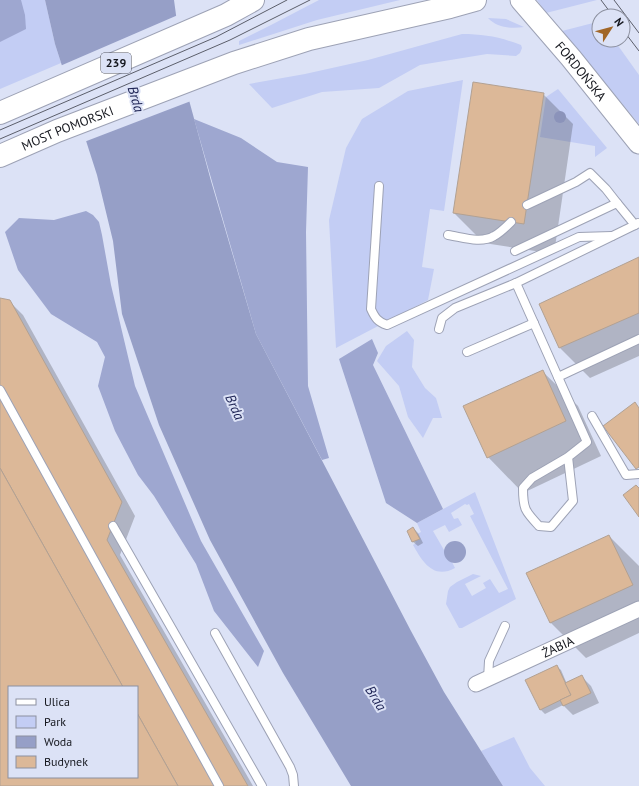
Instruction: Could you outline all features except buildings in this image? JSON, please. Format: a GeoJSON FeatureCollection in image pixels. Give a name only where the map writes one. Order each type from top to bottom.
{"type":"FeatureCollection","features":[{"type":"Feature","properties":{"kind":"main road","name":"239"},"geometry":{"type":"LineString","coordinates":[[3,112],[226,15],[253,0]]}},
{"type":"Feature","properties":{"kind":"main road","name":"MOST POMORSKI"},"geometry":{"type":"LineString","coordinates":[[7,153],[56,131],[234,63],[309,39],[475,0]]}},
{"type":"Feature","properties":{"kind":"main road","name":"FORDOŃSKA"},"geometry":{"type":"LineString","coordinates":[[521,0],[571,58],[639,143]]}},
{"type":"Feature","properties":{"kind":"street","name":"ŻABIA"},"geometry":{"type":"LineString","coordinates":[[482,682],[639,609]]}},
{"type":"Feature","properties":{"kind":"lane"},"geometry":{"type":"LineString","coordinates":[[439,329],[442,318],[455,308],[516,283],[637,224],[590,173],[576,182],[527,205]]}},
{"type":"Feature","properties":{"kind":"lane"},"geometry":{"type":"LineString","coordinates":[[379,186],[371,309],[374,317],[380,323],[387,325],[579,237],[612,236]]}},
{"type":"Feature","properties":{"kind":"lane"},"geometry":{"type":"LineString","coordinates":[[515,251],[617,203]]}},
{"type":"Feature","properties":{"kind":"lane"},"geometry":{"type":"LineString","coordinates":[[448,235],[482,240],[489,239],[495,236],[511,222]]}},
{"type":"Feature","properties":{"kind":"lane"},"geometry":{"type":"LineString","coordinates":[[516,283],[587,442],[568,457],[532,478],[523,488],[523,502],[526,512],[539,526],[551,527],[573,501],[568,457]]}},
{"type":"Feature","properties":{"kind":"lane"},"geometry":{"type":"LineString","coordinates":[[467,352],[534,322]]}},
{"type":"Feature","properties":{"kind":"lane"},"geometry":{"type":"LineString","coordinates":[[558,377],[639,339]]}},
{"type":"Feature","properties":{"kind":"lane"},"geometry":{"type":"LineString","coordinates":[[0,390],[219,786]]}},
{"type":"Feature","properties":{"kind":"lane"},"geometry":{"type":"LineString","coordinates":[[592,416],[626,475],[639,474]]}},
{"type":"Feature","properties":{"kind":"lane"},"geometry":{"type":"LineString","coordinates":[[113,526],[262,786]]}},
{"type":"Feature","properties":{"kind":"lane"},"geometry":{"type":"LineString","coordinates":[[482,682],[489,661],[505,626]]}},
{"type":"Feature","properties":{"kind":"lane"},"geometry":{"type":"LineString","coordinates":[[215,633],[290,767],[293,775],[294,786]]}},
{"type":"Feature","properties":{"kind":"green space"},"geometry":{"type":"Polygon","coordinates":[[[0,0],[45,0],[61,63],[0,89],[0,0]]]}},
{"type":"Feature","properties":{"kind":"green space"},"geometry":{"type":"Polygon","coordinates":[[[319,0],[400,0],[317,20],[239,45],[239,41],[319,0]]]}},
{"type":"Feature","properties":{"kind":"green space"},"geometry":{"type":"Polygon","coordinates":[[[537,0],[597,0],[546,13],[537,0]]]}},
{"type":"Feature","properties":{"kind":"green space"},"geometry":{"type":"Polygon","coordinates":[[[488,18],[506,19],[524,27],[515,28],[500,26],[488,18]]]}},
{"type":"Feature","properties":{"kind":"green space"},"geometry":{"type":"Polygon","coordinates":[[[591,24],[591,48],[620,48],[639,75],[639,124],[562,31],[591,24]]]}},
{"type":"Feature","properties":{"kind":"green space"},"geometry":{"type":"Polygon","coordinates":[[[462,34],[485,35],[499,38],[521,45],[522,48],[520,53],[516,56],[487,54],[420,65],[379,88],[322,92],[272,108],[249,84],[305,74],[368,60],[462,34]]]}},
{"type":"Feature","properties":{"kind":"green space"},"geometry":{"type":"Polygon","coordinates":[[[463,80],[444,211],[430,209],[422,267],[434,269],[428,300],[336,348],[329,220],[346,148],[362,119],[408,91],[463,80]]]}},
{"type":"Feature","properties":{"kind":"green space"},"geometry":{"type":"Polygon","coordinates":[[[558,89],[607,148],[595,157],[595,146],[540,137],[546,97],[558,89]]]}},
{"type":"Feature","properties":{"kind":"green space"},"geometry":{"type":"Polygon","coordinates":[[[407,331],[414,340],[412,367],[425,388],[436,398],[442,418],[433,418],[423,438],[408,417],[399,386],[377,361],[386,346],[407,331]]]}},
{"type":"Feature","properties":{"kind":"green space"},"geometry":{"type":"Polygon","coordinates":[[[475,492],[516,599],[462,628],[459,628],[446,604],[450,587],[473,574],[481,576],[465,584],[472,596],[486,588],[483,583],[490,579],[499,593],[508,589],[470,516],[474,514],[469,504],[465,504],[451,513],[454,519],[458,518],[462,525],[449,532],[445,525],[433,531],[455,568],[440,572],[434,570],[424,562],[413,545],[419,538],[417,534],[421,532],[417,523],[475,492]]]}},
{"type":"Feature","properties":{"kind":"green space"},"geometry":{"type":"Polygon","coordinates":[[[514,737],[530,768],[545,786],[503,786],[481,751],[514,737]]]}},
{"type":"Feature","properties":{"kind":"shaded area"},"geometry":{"type":"Polygon","coordinates":[[[0,0],[21,0],[25,15],[26,29],[0,42],[0,0]]]}},
{"type":"Feature","properties":{"kind":"shaded area"},"geometry":{"type":"Polygon","coordinates":[[[194,119],[241,138],[277,162],[308,167],[306,232],[308,386],[329,458],[322,460],[256,334],[194,119]]]}},
{"type":"Feature","properties":{"kind":"shaded area"},"geometry":{"type":"Polygon","coordinates":[[[86,211],[93,215],[99,222],[111,285],[135,386],[201,541],[264,651],[258,667],[214,611],[196,564],[154,496],[138,475],[115,431],[98,386],[105,357],[97,342],[51,314],[18,270],[5,232],[19,218],[54,220],[86,211]]]}},
{"type":"Feature","properties":{"kind":"shaded area"},"geometry":{"type":"Polygon","coordinates":[[[372,339],[378,353],[373,365],[443,509],[417,523],[386,503],[339,359],[372,339]]]}},
{"type":"Feature","properties":{"kind":"water","name":"Brda"},"geometry":{"type":"Polygon","coordinates":[[[45,0],[174,0],[186,89],[211,181],[256,334],[444,692],[503,786],[351,786],[283,673],[210,540],[159,425],[122,314],[113,241],[97,175],[55,44],[45,0]]]}},
{"type":"Feature","properties":{"kind":"water"},"geometry":{"type":"Polygon","coordinates":[[[455,541],[463,544],[466,552],[463,560],[455,563],[447,560],[444,552],[447,544],[455,541]]]}},
{"type":"Feature","properties":{"kind":"pier"},"geometry":{"type":"Polygon","coordinates":[[[178,15],[191,101],[84,142],[60,66],[178,15]]]}},
{"type":"Feature","properties":{"kind":"tram line"},"geometry":{"type":"LineString","coordinates":[[0,130],[216,37],[287,0]]}},
{"type":"Feature","properties":{"kind":"tram line"},"geometry":{"type":"LineString","coordinates":[[0,139],[230,40],[310,0]]}},
{"type":"Feature","properties":{"kind":"tram line"},"geometry":{"type":"LineString","coordinates":[[601,0],[607,8]]}},
{"type":"Feature","properties":{"kind":"tram line"},"geometry":{"type":"LineString","coordinates":[[614,0],[639,33]]}},
{"type":"Feature","properties":{"kind":"tram line"},"geometry":{"type":"LineString","coordinates":[[631,40],[639,51]]}}]}
